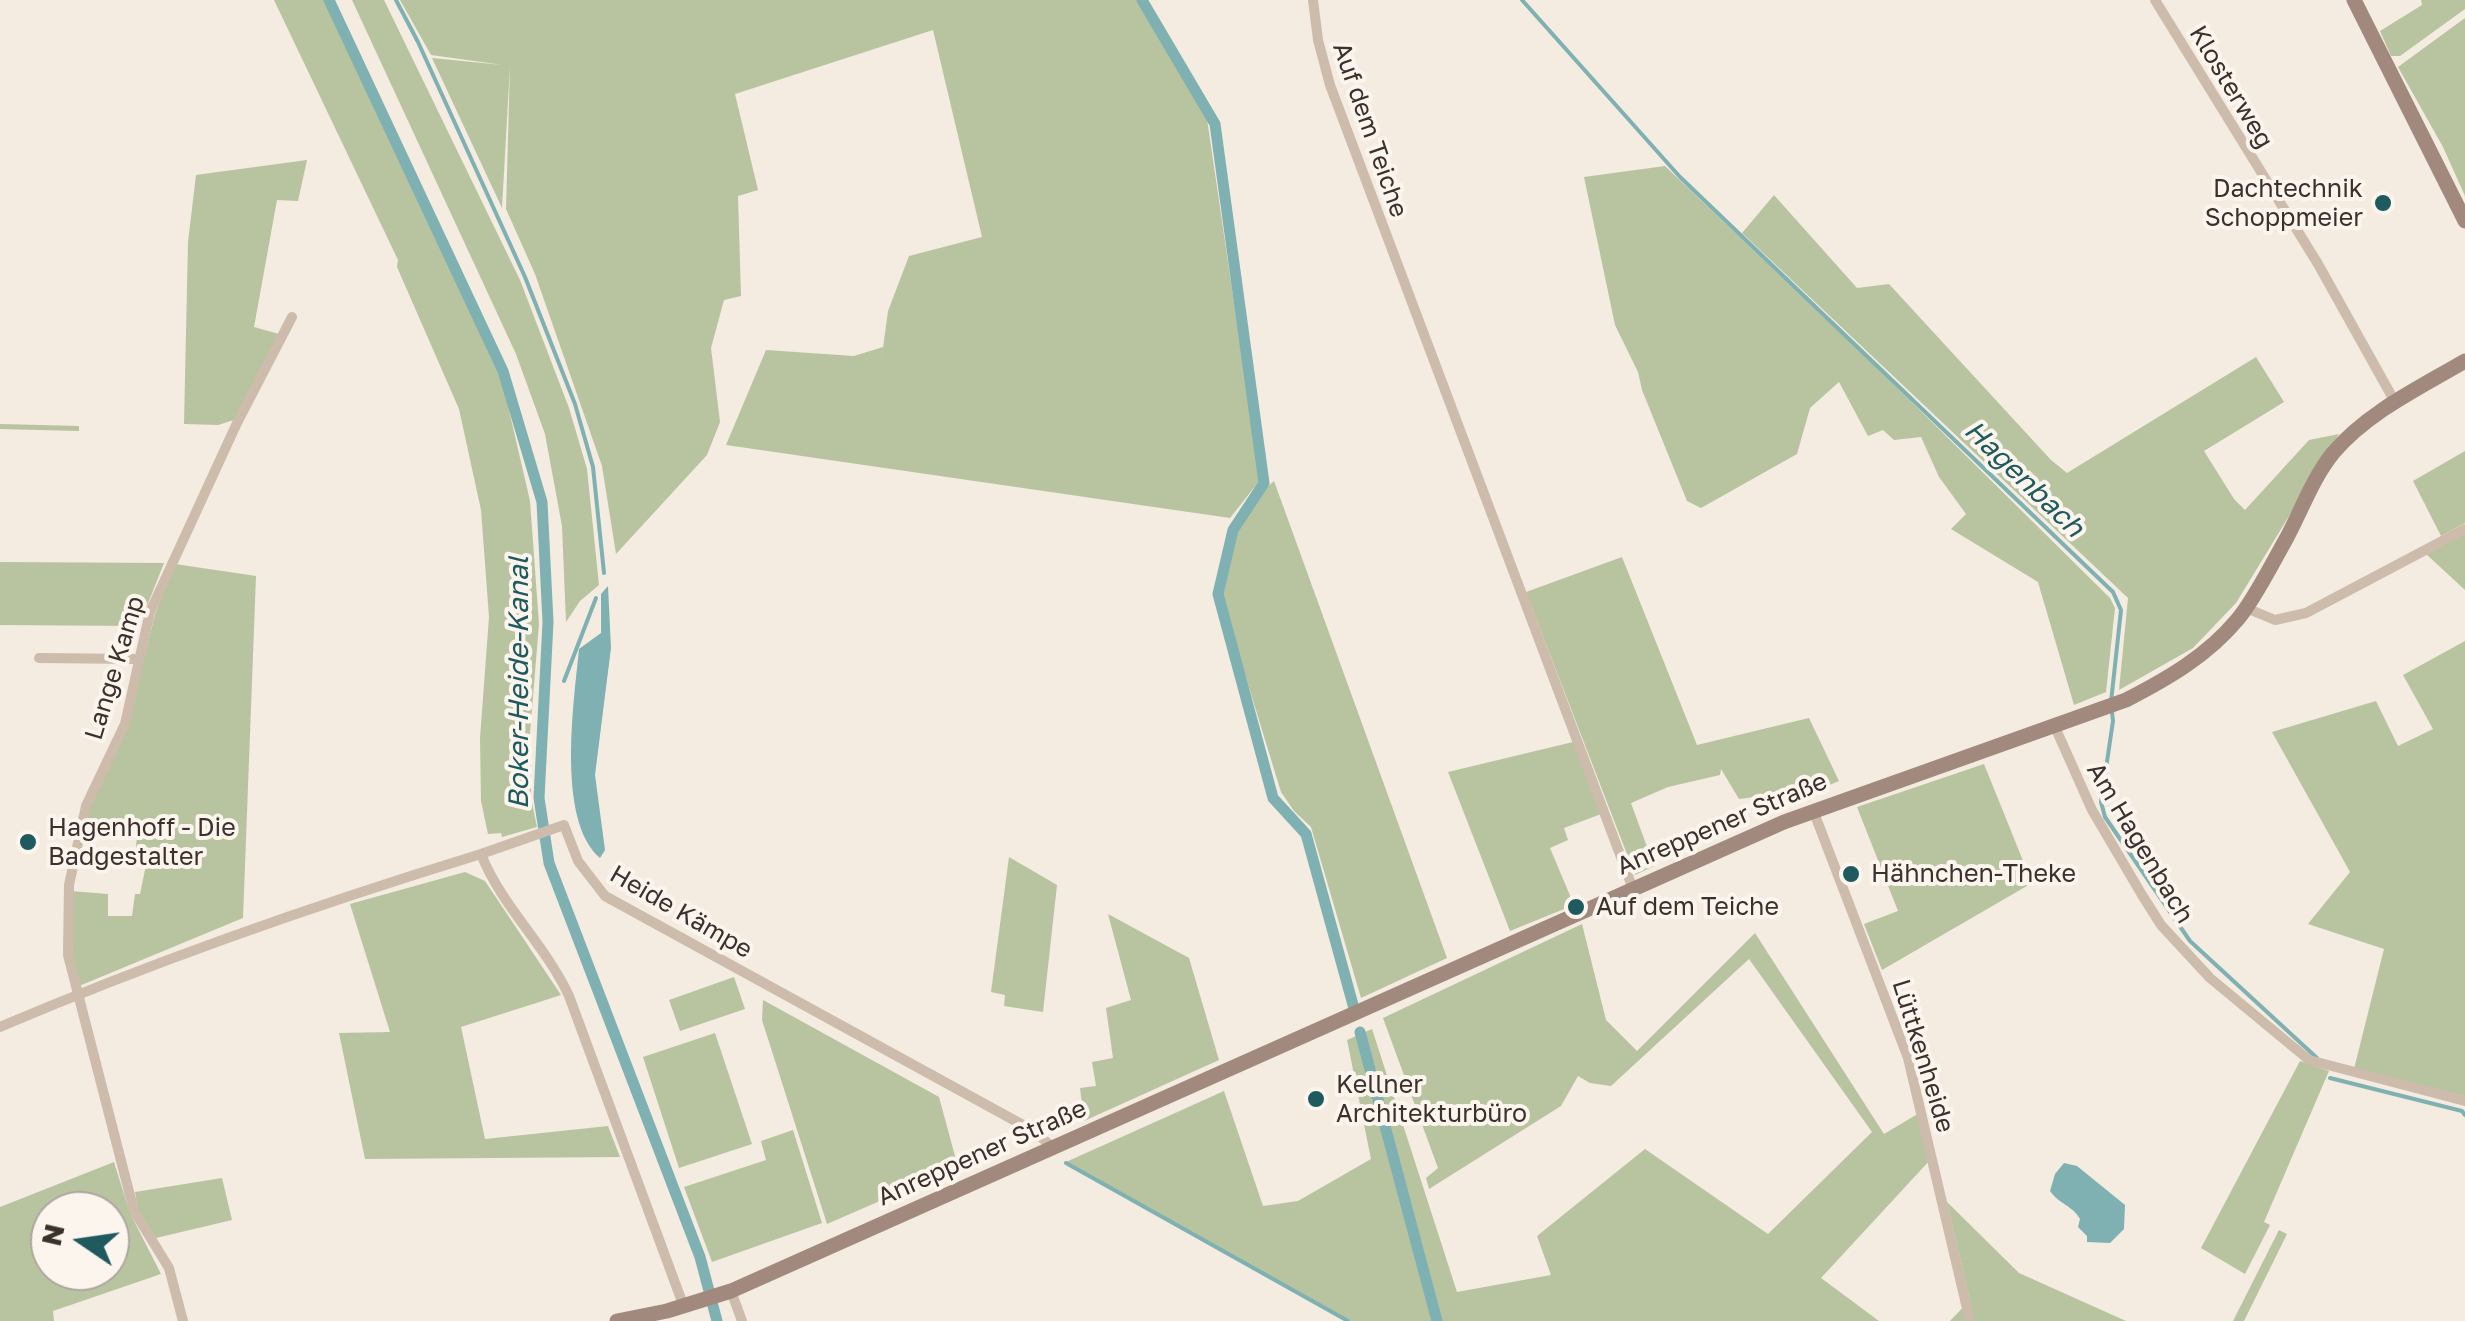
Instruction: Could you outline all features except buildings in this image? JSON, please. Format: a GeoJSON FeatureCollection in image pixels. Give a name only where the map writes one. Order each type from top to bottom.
{"type":"FeatureCollection","features":[{"type":"Feature","properties":{"kind":"street","name":"Auf dem Teiche"},"geometry":{"type":"LineString","coordinates":[[1313,0],[1330,85],[1632,889]]}},
{"type":"Feature","properties":{"kind":"street","name":"Klosterweg"},"geometry":{"type":"LineString","coordinates":[[2155,0],[2318,264],[2395,402]]}},
{"type":"Feature","properties":{"kind":"street"},"geometry":{"type":"LineString","coordinates":[[2354,0],[2465,221]]}},
{"type":"Feature","properties":{"kind":"street","name":"Lange Kamp"},"geometry":{"type":"LineString","coordinates":[[183,1321],[170,1268],[134,1211],[77,994],[68,955],[72,866],[86,806],[124,724],[150,612],[218,470],[236,423],[292,317]]}},
{"type":"Feature","properties":{"kind":"street","name":"Anreppener Straße"},"geometry":{"type":"LineString","coordinates":[[617,1321],[716,1296],[1813,810],[2055,727],[2126,700],[2171,677],[2200,656],[2246,608],[2322,468],[2361,425],[2465,361]]}},
{"type":"Feature","properties":{"kind":"street"},"geometry":{"type":"LineString","coordinates":[[2246,608],[2275,620],[2306,612],[2465,529]]}},
{"type":"Feature","properties":{"kind":"street"},"geometry":{"type":"LineString","coordinates":[[39,658],[138,660]]}},
{"type":"Feature","properties":{"kind":"street","name":"Am Hagenbach"},"geometry":{"type":"LineString","coordinates":[[2055,727],[2092,810],[2142,895],[2161,925],[2210,978],[2309,1060],[2465,1101]]}},
{"type":"Feature","properties":{"kind":"street","name":"Lüttkenheide"},"geometry":{"type":"LineString","coordinates":[[1813,810],[1908,1058],[1970,1321]]}},
{"type":"Feature","properties":{"kind":"street","name":"Heide Kämpe"},"geometry":{"type":"LineString","coordinates":[[482,854],[564,825],[578,861],[605,896],[1032,1130],[1054,1148]]}},
{"type":"Feature","properties":{"kind":"street"},"geometry":{"type":"LineString","coordinates":[[0,1026],[313,906],[482,854],[504,901],[544,952],[570,996],[684,1306]]}},
{"type":"Feature","properties":{"kind":"street"},"geometry":{"type":"LineString","coordinates":[[716,1296],[742,1321]]}},
{"type":"Feature","properties":{"kind":"green space"},"geometry":{"type":"Polygon","coordinates":[[[274,0],[326,0],[500,371],[530,501],[539,624],[530,733],[531,798],[537,827],[502,837],[501,833],[488,834],[481,801],[480,738],[489,617],[481,510],[459,409],[397,267],[398,260],[274,0]]]}},
{"type":"Feature","properties":{"kind":"green space"},"geometry":{"type":"Polygon","coordinates":[[[352,0],[384,0],[520,280],[569,408],[587,469],[599,585],[580,601],[566,622],[562,526],[545,434],[516,354],[352,0]]]}},
{"type":"Feature","properties":{"kind":"green space"},"geometry":{"type":"Polygon","coordinates":[[[400,0],[1138,0],[1206,112],[1260,480],[1230,518],[726,445],[766,350],[854,356],[883,347],[881,363],[888,311],[909,256],[982,237],[933,30],[735,94],[758,190],[738,196],[741,296],[724,300],[711,348],[720,422],[707,455],[616,554],[602,466],[535,274],[506,209],[510,66],[502,208],[432,58],[503,65],[431,55],[400,0]]]}},
{"type":"Feature","properties":{"kind":"green space"},"geometry":{"type":"Polygon","coordinates":[[[2421,0],[2465,0],[2465,9],[2400,56],[2391,56],[2380,31],[2422,5],[2421,0]]]}},
{"type":"Feature","properties":{"kind":"green space"},"geometry":{"type":"Polygon","coordinates":[[[2465,18],[2465,196],[2443,147],[2398,67],[2465,18]]]}},
{"type":"Feature","properties":{"kind":"green space"},"geometry":{"type":"Polygon","coordinates":[[[307,160],[298,201],[277,200],[254,327],[279,334],[234,420],[218,425],[184,424],[188,242],[196,175],[307,160]]]}},
{"type":"Feature","properties":{"kind":"green space"},"geometry":{"type":"Polygon","coordinates":[[[1665,166],[2110,598],[2115,608],[2106,692],[2074,705],[2038,582],[1951,529],[1966,514],[1939,477],[1921,437],[1894,440],[1883,430],[1868,436],[1839,382],[1810,408],[1797,454],[1701,508],[1687,501],[1638,372],[1615,325],[1584,177],[1665,166]]]}},
{"type":"Feature","properties":{"kind":"green space"},"geometry":{"type":"Polygon","coordinates":[[[1774,195],[1857,288],[1889,284],[2067,473],[2256,357],[2284,402],[2204,451],[2245,510],[2309,440],[2339,434],[2236,603],[2193,648],[2119,690],[2128,598],[1742,233],[1774,195]]]}},
{"type":"Feature","properties":{"kind":"green space"},"geometry":{"type":"Polygon","coordinates":[[[0,424],[79,426],[79,431],[0,429],[0,424]]]}},
{"type":"Feature","properties":{"kind":"green space"},"geometry":{"type":"Polygon","coordinates":[[[2465,451],[2465,523],[2441,536],[2413,481],[2465,451]]]}},
{"type":"Feature","properties":{"kind":"green space"},"geometry":{"type":"Polygon","coordinates":[[[1274,481],[1447,958],[1361,998],[1311,827],[1281,792],[1221,596],[1238,528],[1274,481]]]}},
{"type":"Feature","properties":{"kind":"green space"},"geometry":{"type":"Polygon","coordinates":[[[2465,533],[2465,590],[2426,554],[2465,533]]]}},
{"type":"Feature","properties":{"kind":"green space"},"geometry":{"type":"Polygon","coordinates":[[[1622,557],[1697,745],[1809,718],[1839,781],[1820,789],[1739,799],[1721,769],[1720,775],[1668,787],[1631,803],[1654,866],[1635,875],[1526,592],[1622,557]]]}},
{"type":"Feature","properties":{"kind":"green space"},"geometry":{"type":"Polygon","coordinates":[[[0,562],[164,563],[139,626],[0,625],[0,562]]]}},
{"type":"Feature","properties":{"kind":"green space"},"geometry":{"type":"Polygon","coordinates":[[[175,564],[256,576],[243,918],[79,986],[71,955],[70,891],[108,894],[108,916],[132,916],[135,894],[140,894],[146,865],[135,864],[137,832],[83,831],[89,807],[128,724],[155,614],[175,564]]]}},
{"type":"Feature","properties":{"kind":"green space"},"geometry":{"type":"Polygon","coordinates":[[[2465,641],[2465,1096],[2354,1069],[2384,949],[2308,924],[2350,872],[2272,732],[2376,701],[2398,746],[2433,729],[2403,675],[2465,641]]]}},
{"type":"Feature","properties":{"kind":"green space"},"geometry":{"type":"Polygon","coordinates":[[[1573,742],[1601,814],[1564,828],[1568,840],[1550,848],[1574,905],[1510,931],[1448,772],[1573,742]]]}},
{"type":"Feature","properties":{"kind":"green space"},"geometry":{"type":"Polygon","coordinates":[[[1984,764],[2032,883],[1882,970],[1864,924],[1898,911],[1857,807],[1984,764]]]}},
{"type":"Feature","properties":{"kind":"green space"},"geometry":{"type":"Polygon","coordinates":[[[1009,857],[1057,885],[1043,1012],[1004,1006],[1005,995],[991,992],[1009,857]]]}},
{"type":"Feature","properties":{"kind":"green space"},"geometry":{"type":"Polygon","coordinates":[[[465,872],[485,881],[561,995],[461,1027],[485,1139],[608,1126],[620,1157],[365,1159],[339,1033],[390,1032],[350,904],[465,872]]]}},
{"type":"Feature","properties":{"kind":"green space"},"geometry":{"type":"Polygon","coordinates":[[[1108,914],[1189,958],[1219,1060],[1084,1121],[1080,1088],[1096,1086],[1092,1062],[1113,1058],[1106,1008],[1131,1000],[1108,914]]]}},
{"type":"Feature","properties":{"kind":"green space"},"geometry":{"type":"Polygon","coordinates":[[[1582,924],[1606,1020],[1637,1051],[1755,933],[1884,1134],[1921,1112],[1931,1159],[1821,1278],[1879,1321],[1351,1321],[1066,1162],[1224,1091],[1263,1206],[1298,1201],[1371,1159],[1347,1040],[1372,1029],[1457,1292],[1551,1275],[1537,1236],[1645,1149],[1768,1234],[1872,1132],[1749,959],[1611,1086],[1590,1083],[1578,1076],[1561,1106],[1429,1189],[1426,1178],[1438,1168],[1383,1018],[1582,924]]]}},
{"type":"Feature","properties":{"kind":"green space"},"geometry":{"type":"Polygon","coordinates":[[[734,977],[745,1009],[680,1031],[669,1000],[734,977]]]}},
{"type":"Feature","properties":{"kind":"green space"},"geometry":{"type":"Polygon","coordinates":[[[763,1000],[939,1097],[958,1167],[827,1224],[762,1020],[763,1000]]]}},
{"type":"Feature","properties":{"kind":"green space"},"geometry":{"type":"Polygon","coordinates":[[[715,1033],[752,1144],[679,1168],[643,1057],[715,1033]]]}},
{"type":"Feature","properties":{"kind":"green space"},"geometry":{"type":"Polygon","coordinates":[[[2300,1061],[2329,1071],[2264,1222],[2270,1225],[2245,1274],[2201,1248],[2300,1061]]]}},
{"type":"Feature","properties":{"kind":"green space"},"geometry":{"type":"Polygon","coordinates":[[[793,1130],[822,1223],[712,1262],[684,1187],[766,1160],[761,1141],[793,1130]]]}},
{"type":"Feature","properties":{"kind":"green space"},"geometry":{"type":"Polygon","coordinates":[[[114,1162],[123,1191],[41,1191],[114,1162]]]}},
{"type":"Feature","properties":{"kind":"green space"},"geometry":{"type":"Polygon","coordinates":[[[222,1178],[232,1220],[156,1238],[138,1210],[135,1192],[222,1178]]]}},
{"type":"Feature","properties":{"kind":"green space"},"geometry":{"type":"Polygon","coordinates":[[[30,1195],[30,1291],[111,1291],[53,1311],[54,1321],[0,1321],[0,1207],[30,1195]]]}},
{"type":"Feature","properties":{"kind":"green space"},"geometry":{"type":"Polygon","coordinates":[[[1947,1202],[2019,1273],[2126,1321],[1950,1321],[1970,1300],[1947,1202]]]}},
{"type":"Feature","properties":{"kind":"green space"},"geometry":{"type":"Polygon","coordinates":[[[130,1213],[161,1274],[130,1285],[130,1213]]]}},
{"type":"Feature","properties":{"kind":"green space"},"geometry":{"type":"Polygon","coordinates":[[[2279,1230],[2287,1234],[2244,1321],[2233,1321],[2279,1230]]]}},
{"type":"Feature","properties":{"kind":"water"},"geometry":{"type":"Polygon","coordinates":[[[608,586],[611,648],[595,775],[605,850],[600,858],[586,840],[577,817],[571,759],[579,649],[601,633],[601,594],[608,586]]]}},
{"type":"Feature","properties":{"kind":"water"},"geometry":{"type":"Polygon","coordinates":[[[2064,1163],[2077,1166],[2125,1205],[2124,1229],[2110,1243],[2087,1242],[2087,1236],[2078,1227],[2077,1214],[2050,1191],[2055,1174],[2064,1163]]]}},
{"type":"Feature","properties":{"kind":"waterway","name":"Boker-Heide-Kanal"},"geometry":{"type":"LineString","coordinates":[[329,0],[503,371],[542,502],[548,622],[539,798],[549,863],[700,1257],[717,1321]]}},
{"type":"Feature","properties":{"kind":"waterway"},"geometry":{"type":"LineString","coordinates":[[396,0],[525,277],[575,404],[593,467],[604,573]]}},
{"type":"Feature","properties":{"kind":"waterway"},"geometry":{"type":"LineString","coordinates":[[1142,0],[1215,124],[1264,483],[1233,530],[1218,594],[1273,798],[1306,834],[1355,1012]]}},
{"type":"Feature","properties":{"kind":"waterway","name":"Hagenbach"},"geometry":{"type":"LineString","coordinates":[[1522,0],[1680,177],[2113,592],[2121,610],[2111,702]]}},
{"type":"Feature","properties":{"kind":"waterway"},"geometry":{"type":"LineString","coordinates":[[564,681],[596,598]]}},
{"type":"Feature","properties":{"kind":"waterway","name":"Hagenbach"},"geometry":{"type":"LineString","coordinates":[[2112,712],[2101,802],[2105,817],[2190,941],[2317,1058]]}},
{"type":"Feature","properties":{"kind":"waterway"},"geometry":{"type":"LineString","coordinates":[[1360,1032],[1437,1321]]}},
{"type":"Feature","properties":{"kind":"waterway","name":"Hagenbach"},"geometry":{"type":"LineString","coordinates":[[2330,1078],[2462,1111],[2465,1115]]}},
{"type":"Feature","properties":{"kind":"waterway"},"geometry":{"type":"LineString","coordinates":[[1066,1163],[1348,1321]]}},
{"type":"Feature","properties":{"kind":"place","name":"Dachtechnik Schoppmeier"},"geometry":{"type":"Point","coordinates":[2383,203]}},
{"type":"Feature","properties":{"kind":"place","name":"Hagenhoff - Die Badgestalter"},"geometry":{"type":"Point","coordinates":[28,842]}},
{"type":"Feature","properties":{"kind":"place","name":"Hähnchen-Theke"},"geometry":{"type":"Point","coordinates":[1851,874]}},
{"type":"Feature","properties":{"kind":"place","name":"Auf dem Teiche"},"geometry":{"type":"Point","coordinates":[1576,907]}},
{"type":"Feature","properties":{"kind":"place","name":"Kellner Architekturbüro"},"geometry":{"type":"Point","coordinates":[1316,1099]}}]}
